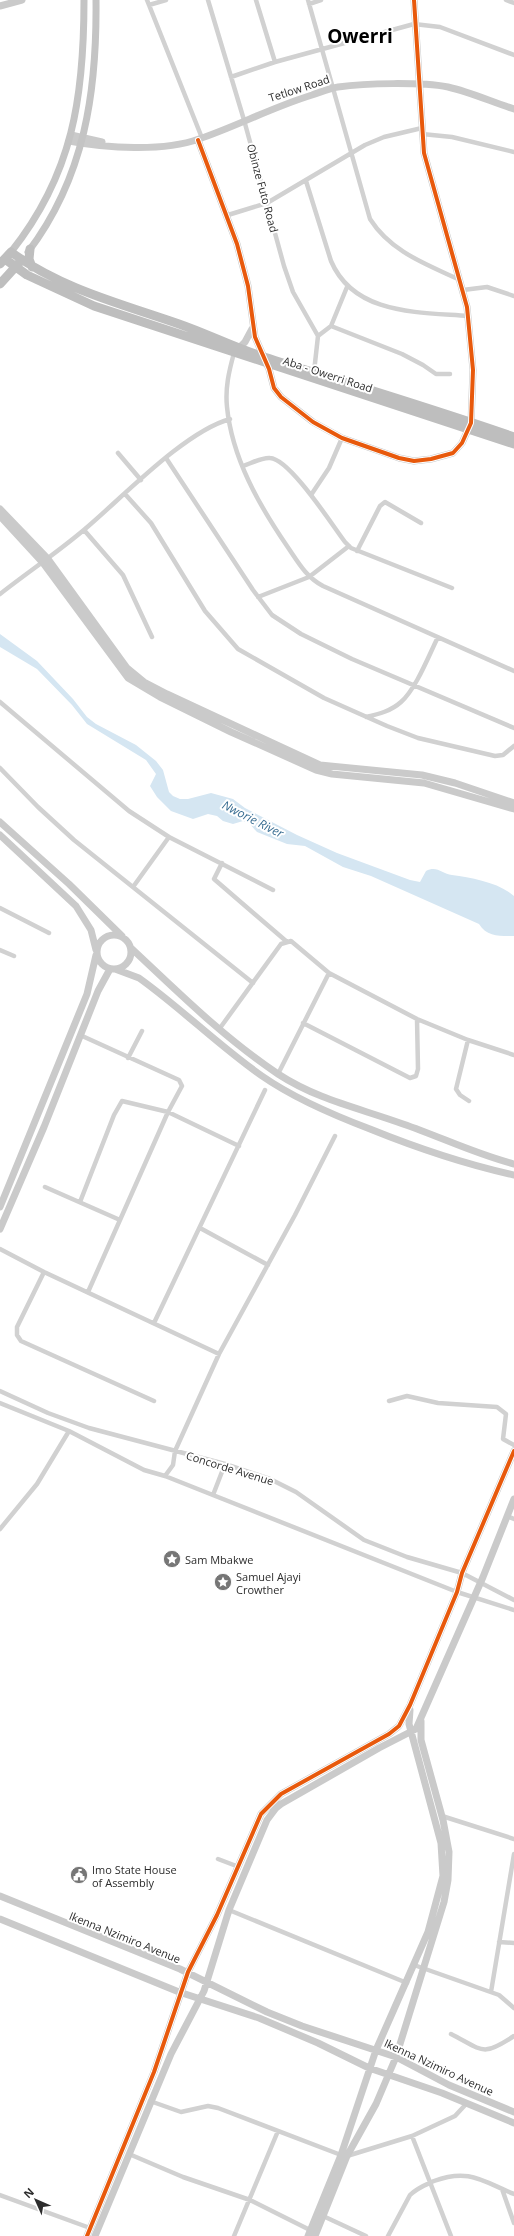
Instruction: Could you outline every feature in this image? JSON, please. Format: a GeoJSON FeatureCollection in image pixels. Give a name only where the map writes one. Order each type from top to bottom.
{"type":"FeatureCollection","features":[{"type":"Feature","properties":{"kind":"highway"},"geometry":{"type":"LineString","coordinates":[[7,276],[14,273],[29,271],[30,249]]}},
{"type":"Feature","properties":{"kind":"highway","name":"Aba - Owerri Road"},"geometry":{"type":"LineString","coordinates":[[5,258],[19,263],[29,271],[94,306],[236,350],[469,426],[514,437]]}},
{"type":"Feature","properties":{"kind":"highway"},"geometry":{"type":"LineString","coordinates":[[0,284],[19,263]]}},
{"type":"Feature","properties":{"kind":"highway","name":"Aba - Owerri Road"},"geometry":{"type":"LineString","coordinates":[[264,360],[314,372],[469,426],[514,444]]}},
{"type":"Feature","properties":{"kind":"main road"},"geometry":{"type":"LineString","coordinates":[[5,258],[42,206],[62,165],[76,115],[80,80],[84,0]]}},
{"type":"Feature","properties":{"kind":"main road"},"geometry":{"type":"LineString","coordinates":[[19,263],[30,249],[63,193],[83,141],[92,88],[96,0]]}},
{"type":"Feature","properties":{"kind":"street"},"geometry":{"type":"LineString","coordinates":[[0,6],[22,0]]}},
{"type":"Feature","properties":{"kind":"street"},"geometry":{"type":"LineString","coordinates":[[166,0],[148,2],[228,215],[248,286],[252,330],[274,388],[281,397],[314,422],[342,438],[399,458],[414,461],[431,459],[453,453],[462,443],[469,426],[473,370],[468,316],[463,290],[424,152],[418,85],[414,0]]}},
{"type":"Feature","properties":{"kind":"street","name":"Obinze Futo Road"},"geometry":{"type":"LineString","coordinates":[[208,0],[293,292],[318,336]]}},
{"type":"Feature","properties":{"kind":"street"},"geometry":{"type":"LineString","coordinates":[[256,0],[275,62]]}},
{"type":"Feature","properties":{"kind":"street"},"geometry":{"type":"LineString","coordinates":[[321,0],[308,2],[370,219],[379,232],[405,254],[460,280]]}},
{"type":"Feature","properties":{"kind":"street"},"geometry":{"type":"LineString","coordinates":[[506,0],[514,3]]}},
{"type":"Feature","properties":{"kind":"street"},"geometry":{"type":"LineString","coordinates":[[230,77],[275,62],[414,24],[440,27],[514,55]]}},
{"type":"Feature","properties":{"kind":"street","name":"Tetlow Road"},"geometry":{"type":"LineString","coordinates":[[70,138],[118,146],[163,146],[200,139],[281,104],[332,89],[393,84],[447,87],[514,109]]}},
{"type":"Feature","properties":{"kind":"street"},"geometry":{"type":"LineString","coordinates":[[228,215],[267,203],[351,153],[384,137],[422,131],[514,152]]}},
{"type":"Feature","properties":{"kind":"street"},"geometry":{"type":"LineString","coordinates":[[306,181],[331,261],[335,271],[347,287],[364,299],[379,305],[468,316]]}},
{"type":"Feature","properties":{"kind":"street"},"geometry":{"type":"LineString","coordinates":[[314,372],[318,336],[331,326],[347,287]]}},
{"type":"Feature","properties":{"kind":"street"},"geometry":{"type":"LineString","coordinates":[[463,290],[487,287],[514,296]]}},
{"type":"Feature","properties":{"kind":"street"},"geometry":{"type":"LineString","coordinates":[[331,326],[402,354],[436,374],[450,374]]}},
{"type":"Feature","properties":{"kind":"street"},"geometry":{"type":"LineString","coordinates":[[252,330],[245,342],[236,350],[227,384],[227,407],[243,466],[251,488],[271,522],[309,577],[323,586],[514,671]]}},
{"type":"Feature","properties":{"kind":"street"},"geometry":{"type":"LineString","coordinates":[[0,594],[84,530],[166,458],[206,428],[230,419]]}},
{"type":"Feature","properties":{"kind":"street"},"geometry":{"type":"LineString","coordinates":[[311,495],[329,468],[342,438]]}},
{"type":"Feature","properties":{"kind":"street"},"geometry":{"type":"LineString","coordinates":[[118,453],[141,480]]}},
{"type":"Feature","properties":{"kind":"street"},"geometry":{"type":"LineString","coordinates":[[166,458],[258,597],[272,614],[301,634],[413,686],[514,728]]}},
{"type":"Feature","properties":{"kind":"street"},"geometry":{"type":"LineString","coordinates":[[243,466],[269,458],[280,461],[311,495],[349,546],[357,551],[452,588]]}},
{"type":"Feature","properties":{"kind":"street"},"geometry":{"type":"LineString","coordinates":[[125,494],[150,523],[205,611],[238,649],[300,685],[366,717],[418,738],[495,756],[503,755],[514,746]]}},
{"type":"Feature","properties":{"kind":"street"},"geometry":{"type":"LineString","coordinates":[[357,551],[380,506],[385,502],[421,523]]}},
{"type":"Feature","properties":{"kind":"street"},"geometry":{"type":"LineString","coordinates":[[0,509],[45,561],[131,672],[167,694],[320,765],[422,775],[455,783],[514,803]]}},
{"type":"Feature","properties":{"kind":"street"},"geometry":{"type":"LineString","coordinates":[[0,516],[45,561],[128,678],[160,697],[231,732],[316,770],[332,774],[424,783],[514,809]]}},
{"type":"Feature","properties":{"kind":"street"},"geometry":{"type":"LineString","coordinates":[[84,530],[122,575],[152,637]]}},
{"type":"Feature","properties":{"kind":"street"},"geometry":{"type":"LineString","coordinates":[[258,597],[309,577],[349,546]]}},
{"type":"Feature","properties":{"kind":"street"},"geometry":{"type":"LineString","coordinates":[[366,717],[392,709],[402,702],[413,686],[438,637]]}},
{"type":"Feature","properties":{"kind":"street"},"geometry":{"type":"LineString","coordinates":[[0,702],[129,812],[169,837],[273,890]]}},
{"type":"Feature","properties":{"kind":"street"},"geometry":{"type":"LineString","coordinates":[[0,768],[74,840],[253,983]]}},
{"type":"Feature","properties":{"kind":"street"},"geometry":{"type":"LineString","coordinates":[[0,822],[69,884],[169,985],[278,1074],[330,1101],[426,1132],[486,1157],[514,1164]]}},
{"type":"Feature","properties":{"kind":"street"},"geometry":{"type":"LineString","coordinates":[[0,835],[76,906],[91,930],[96,953],[101,964],[139,978],[261,1075],[335,1116],[420,1149],[457,1161],[514,1175]]}},
{"type":"Feature","properties":{"kind":"street"},"geometry":{"type":"LineString","coordinates":[[133,887],[169,837]]}},
{"type":"Feature","properties":{"kind":"street"},"geometry":{"type":"LineString","coordinates":[[222,863],[214,879],[286,941],[290,941],[301,949],[329,973],[417,1019],[468,1040],[514,1055]]}},
{"type":"Feature","properties":{"kind":"street"},"geometry":{"type":"LineString","coordinates":[[0,908],[49,933]]}},
{"type":"Feature","properties":{"kind":"street"},"geometry":{"type":"LineString","coordinates":[[0,1207],[87,994],[96,953],[103,938],[113,934],[122,936]]}},
{"type":"Feature","properties":{"kind":"street"},"geometry":{"type":"LineString","coordinates":[[220,1028],[281,944],[286,941]]}},
{"type":"Feature","properties":{"kind":"street"},"geometry":{"type":"LineString","coordinates":[[0,1229],[44,1127],[98,991],[112,969],[128,962],[131,948]]}},
{"type":"Feature","properties":{"kind":"street"},"geometry":{"type":"LineString","coordinates":[[0,950],[14,956]]}},
{"type":"Feature","properties":{"kind":"street"},"geometry":{"type":"LineString","coordinates":[[278,1074],[329,973]]}},
{"type":"Feature","properties":{"kind":"street"},"geometry":{"type":"LineString","coordinates":[[303,1023],[410,1078],[416,1076],[418,1069],[417,1019]]}},
{"type":"Feature","properties":{"kind":"street"},"geometry":{"type":"LineString","coordinates":[[128,1058],[142,1030]]}},
{"type":"Feature","properties":{"kind":"street"},"geometry":{"type":"LineString","coordinates":[[80,1035],[179,1080],[182,1086],[168,1112],[88,1292]]}},
{"type":"Feature","properties":{"kind":"street"},"geometry":{"type":"LineString","coordinates":[[468,1040],[456,1089],[460,1095],[469,1101]]}},
{"type":"Feature","properties":{"kind":"street"},"geometry":{"type":"LineString","coordinates":[[154,1323],[265,1090]]}},
{"type":"Feature","properties":{"kind":"street"},"geometry":{"type":"LineString","coordinates":[[80,1202],[120,1101],[124,1100],[168,1112],[239,1146]]}},
{"type":"Feature","properties":{"kind":"street"},"geometry":{"type":"LineString","coordinates":[[165,1476],[173,1465],[175,1451],[219,1354],[268,1265],[335,1136]]}},
{"type":"Feature","properties":{"kind":"street"},"geometry":{"type":"LineString","coordinates":[[45,1187],[120,1220]]}},
{"type":"Feature","properties":{"kind":"street"},"geometry":{"type":"LineString","coordinates":[[200,1228],[268,1265]]}},
{"type":"Feature","properties":{"kind":"street"},"geometry":{"type":"LineString","coordinates":[[0,1249],[44,1272],[219,1354]]}},
{"type":"Feature","properties":{"kind":"street"},"geometry":{"type":"LineString","coordinates":[[44,1272],[17,1327],[17,1335],[21,1341],[154,1401]]}},
{"type":"Feature","properties":{"kind":"street","name":"Concorde Avenue"},"geometry":{"type":"LineString","coordinates":[[0,1391],[48,1414],[89,1428],[224,1464],[281,1484],[364,1540],[384,1549],[462,1573],[481,1581],[514,1600]]}},
{"type":"Feature","properties":{"kind":"street"},"geometry":{"type":"LineString","coordinates":[[389,1401],[407,1396],[438,1403],[481,1405],[502,1409],[506,1414],[506,1418],[502,1439],[514,1445]]}},
{"type":"Feature","properties":{"kind":"street"},"geometry":{"type":"LineString","coordinates":[[0,1403],[69,1430],[144,1470],[165,1476],[456,1592],[514,1610]]}},
{"type":"Feature","properties":{"kind":"street"},"geometry":{"type":"LineString","coordinates":[[0,1529],[37,1484],[69,1430]]}},
{"type":"Feature","properties":{"kind":"street"},"geometry":{"type":"LineString","coordinates":[[87,2236],[154,2072],[188,1972],[239,1867],[253,1830],[281,1794],[389,1734],[399,1726],[410,1706],[456,1592],[462,1573],[514,1451]]}},
{"type":"Feature","properties":{"kind":"street"},"geometry":{"type":"LineString","coordinates":[[213,1495],[224,1464]]}},
{"type":"Feature","properties":{"kind":"street"},"geometry":{"type":"LineString","coordinates":[[95,2236],[150,2101],[171,2054],[200,1999],[229,1910],[268,1811],[416,1729],[421,1721],[481,1581],[511,1518],[514,1499]]}},
{"type":"Feature","properties":{"kind":"street"},"geometry":{"type":"LineString","coordinates":[[311,2234],[323,2216],[344,2155],[369,2068],[407,1983],[434,1913],[443,1874],[441,1843],[411,1732],[409,1718],[410,1706]]}},
{"type":"Feature","properties":{"kind":"street"},"geometry":{"type":"LineString","coordinates":[[311,2234],[344,2155],[376,2104],[396,2057],[444,1902],[448,1880],[448,1852],[442,1816],[421,1740],[421,1721]]}},
{"type":"Feature","properties":{"kind":"street"},"geometry":{"type":"LineString","coordinates":[[442,1816],[514,1839]]}},
{"type":"Feature","properties":{"kind":"street"},"geometry":{"type":"LineString","coordinates":[[492,1992],[514,1854]]}},
{"type":"Feature","properties":{"kind":"street"},"geometry":{"type":"LineString","coordinates":[[218,1859],[239,1867]]}},
{"type":"Feature","properties":{"kind":"street","name":"Ikenna Nzimiro Avenue"},"geometry":{"type":"LineString","coordinates":[[0,1896],[188,1972],[267,2012],[302,2026],[396,2057],[449,2085],[514,2112]]}},
{"type":"Feature","properties":{"kind":"street"},"geometry":{"type":"LineString","coordinates":[[229,1910],[407,1983]]}},
{"type":"Feature","properties":{"kind":"street","name":"Ikenna Nzimiro Avenue"},"geometry":{"type":"LineString","coordinates":[[0,1918],[180,1992],[272,2023],[388,2076],[467,2103],[514,2123]]}},
{"type":"Feature","properties":{"kind":"street"},"geometry":{"type":"LineString","coordinates":[[500,1942],[514,1943]]}},
{"type":"Feature","properties":{"kind":"street"},"geometry":{"type":"LineString","coordinates":[[414,1965],[499,1995],[514,2008]]}},
{"type":"Feature","properties":{"kind":"street"},"geometry":{"type":"LineString","coordinates":[[451,2034],[482,2050],[492,2049],[514,2036]]}},
{"type":"Feature","properties":{"kind":"street"},"geometry":{"type":"LineString","coordinates":[[150,2101],[181,2112],[208,2106],[218,2108],[344,2155],[412,2136],[455,2116],[467,2103]]}},
{"type":"Feature","properties":{"kind":"street"},"geometry":{"type":"LineString","coordinates":[[234,2236],[278,2131]]}},
{"type":"Feature","properties":{"kind":"street"},"geometry":{"type":"LineString","coordinates":[[412,2136],[429,2183],[451,2236]]}},
{"type":"Feature","properties":{"kind":"street"},"geometry":{"type":"LineString","coordinates":[[129,2154],[183,2178],[250,2200],[311,2234]]}},
{"type":"Feature","properties":{"kind":"street"},"geometry":{"type":"LineString","coordinates":[[388,2236],[410,2195],[429,2183],[451,2175],[462,2174],[514,2194]]}},
{"type":"Feature","properties":{"kind":"street"},"geometry":{"type":"LineString","coordinates":[[502,2189],[514,2223]]}},
{"type":"Feature","properties":{"kind":"street"},"geometry":{"type":"LineString","coordinates":[[0,2195],[90,2228]]}},
{"type":"Feature","properties":{"kind":"street"},"geometry":{"type":"LineString","coordinates":[[323,2216],[366,2236]]}},
{"type":"Feature","properties":{"kind":"water","name":"Nworie River"},"geometry":{"type":"Polygon","coordinates":[[[0,634],[37,661],[73,699],[87,717],[96,724],[136,745],[156,761],[163,770],[169,792],[173,796],[180,799],[188,799],[211,793],[233,799],[245,808],[297,835],[337,853],[410,880],[420,882],[426,871],[436,869],[448,874],[493,884],[508,891],[514,896],[514,936],[499,936],[490,934],[479,924],[371,876],[343,867],[305,846],[287,844],[257,832],[249,823],[243,821],[233,824],[223,821],[217,816],[208,814],[193,819],[171,811],[157,797],[150,786],[156,774],[146,760],[87,724],[72,705],[37,669],[0,647],[0,634]]]}},
{"type":"Feature","properties":{"kind":"cycle path"},"geometry":{"type":"LineString","coordinates":[[198,140],[237,244],[248,286],[255,337],[269,369],[274,388],[281,397],[313,422],[342,438],[399,458],[414,461],[431,459],[453,453],[462,443],[471,423],[473,370],[467,307],[424,153],[414,0]]}},
{"type":"Feature","properties":{"kind":"cycle path"},"geometry":{"type":"LineString","coordinates":[[87,2236],[154,2072],[188,1972],[217,1915],[261,1814],[281,1794],[389,1734],[399,1726],[410,1705],[457,1592],[462,1573],[514,1451]]}},
{"type":"Feature","properties":{"kind":"place","name":"Sam Mbakwe"},"geometry":{"type":"Point","coordinates":[172,1559]}},
{"type":"Feature","properties":{"kind":"place","name":"Samuel Ajayi Crowther"},"geometry":{"type":"Point","coordinates":[223,1582]}},
{"type":"Feature","properties":{"kind":"place","name":"Imo State House of Assembly"},"geometry":{"type":"Point","coordinates":[79,1875]}},
{"type":"Feature","properties":{"kind":"district","name":"Owerri"},"geometry":{"type":"Point","coordinates":[360,36]}}]}
